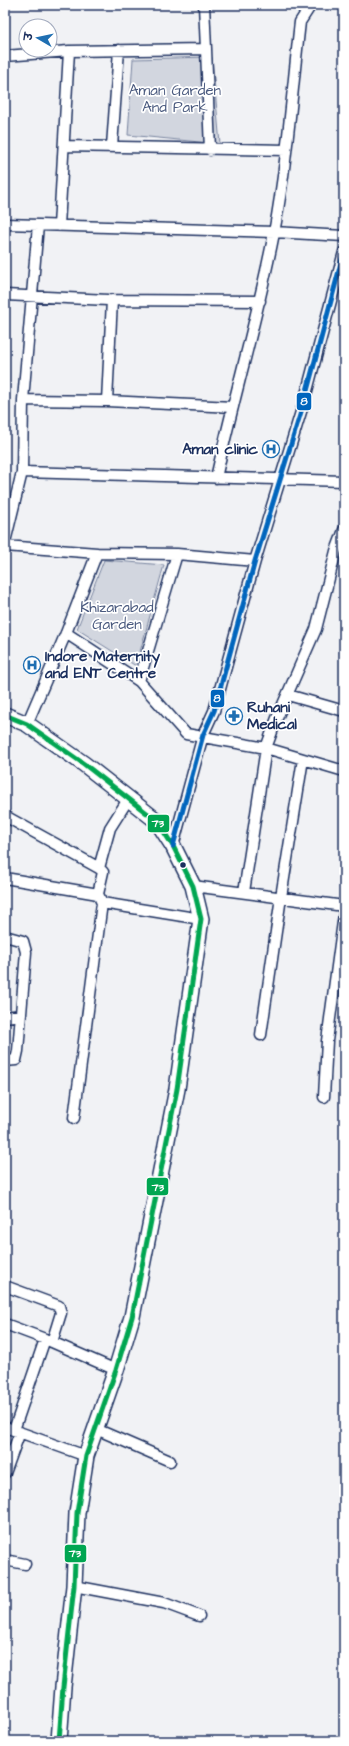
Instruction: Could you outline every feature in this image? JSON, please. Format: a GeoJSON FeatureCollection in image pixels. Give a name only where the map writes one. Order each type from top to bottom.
{"type":"FeatureCollection","features":[{"type":"Feature","properties":{"kind":"main road"},"geometry":{"type":"LineString","coordinates":[[5,715],[27,724],[84,764],[157,820],[173,846],[193,886],[201,919],[177,1089],[132,1316],[116,1370],[86,1456],[77,1514],[74,1586],[63,1687],[59,1741]]}},
{"type":"Feature","properties":{"kind":"street"},"geometry":{"type":"LineString","coordinates":[[204,5],[210,150]]}},
{"type":"Feature","properties":{"kind":"street"},"geometry":{"type":"LineString","coordinates":[[216,478],[260,301],[274,232],[286,150],[300,22],[311,5]]}},
{"type":"Feature","properties":{"kind":"street"},"geometry":{"type":"LineString","coordinates":[[5,56],[69,51],[206,49]]}},
{"type":"Feature","properties":{"kind":"street"},"geometry":{"type":"LineString","coordinates":[[112,146],[119,50]]}},
{"type":"Feature","properties":{"kind":"street"},"geometry":{"type":"LineString","coordinates":[[59,226],[69,51]]}},
{"type":"Feature","properties":{"kind":"street"},"geometry":{"type":"LineString","coordinates":[[64,146],[112,146],[210,150],[286,150]]}},
{"type":"Feature","properties":{"kind":"street"},"geometry":{"type":"LineString","coordinates":[[5,224],[274,232],[344,236]]}},
{"type":"Feature","properties":{"kind":"street"},"geometry":{"type":"LineString","coordinates":[[5,542],[22,472],[23,400],[38,225]]}},
{"type":"Feature","properties":{"kind":"street"},"geometry":{"type":"LineString","coordinates":[[173,846],[203,736],[214,711],[255,560],[304,402],[344,252]]}},
{"type":"Feature","properties":{"kind":"street"},"geometry":{"type":"LineString","coordinates":[[5,295],[33,295],[112,300],[260,301]]}},
{"type":"Feature","properties":{"kind":"street"},"geometry":{"type":"LineString","coordinates":[[107,401],[112,300]]}},
{"type":"Feature","properties":{"kind":"street"},"geometry":{"type":"LineString","coordinates":[[23,400],[107,401],[233,408]]}},
{"type":"Feature","properties":{"kind":"street"},"geometry":{"type":"LineString","coordinates":[[22,472],[344,480]]}},
{"type":"Feature","properties":{"kind":"street"},"geometry":{"type":"LineString","coordinates":[[244,892],[266,748],[316,629],[340,552],[344,530]]}},
{"type":"Feature","properties":{"kind":"street"},"geometry":{"type":"LineString","coordinates":[[5,546],[97,553],[177,554],[255,560]]}},
{"type":"Feature","properties":{"kind":"street"},"geometry":{"type":"LineString","coordinates":[[27,724],[66,633],[97,553]]}},
{"type":"Feature","properties":{"kind":"street"},"geometry":{"type":"LineString","coordinates":[[139,681],[177,554]]}},
{"type":"Feature","properties":{"kind":"street"},"geometry":{"type":"LineString","coordinates":[[66,633],[139,681],[186,734],[266,748],[344,771]]}},
{"type":"Feature","properties":{"kind":"street"},"geometry":{"type":"LineString","coordinates":[[288,695],[344,711]]}},
{"type":"Feature","properties":{"kind":"street"},"geometry":{"type":"LineString","coordinates":[[261,1035],[280,897],[303,759]]}},
{"type":"Feature","properties":{"kind":"street"},"geometry":{"type":"LineString","coordinates":[[99,868],[110,828],[129,798]]}},
{"type":"Feature","properties":{"kind":"street"},"geometry":{"type":"LineString","coordinates":[[5,816],[99,868],[103,872],[74,1118]]}},
{"type":"Feature","properties":{"kind":"street"},"geometry":{"type":"LineString","coordinates":[[5,878],[201,919]]}},
{"type":"Feature","properties":{"kind":"street"},"geometry":{"type":"LineString","coordinates":[[193,886],[344,906]]}},
{"type":"Feature","properties":{"kind":"street"},"geometry":{"type":"LineString","coordinates":[[324,1097],[327,1041],[344,914]]}},
{"type":"Feature","properties":{"kind":"street"},"geometry":{"type":"LineString","coordinates":[[5,936],[23,941],[26,952],[16,1060],[5,1061]]}},
{"type":"Feature","properties":{"kind":"street"},"geometry":{"type":"LineString","coordinates":[[5,1017],[21,1016]]}},
{"type":"Feature","properties":{"kind":"street"},"geometry":{"type":"LineString","coordinates":[[5,1286],[59,1306],[61,1313],[48,1340],[13,1429],[5,1473]]}},
{"type":"Feature","properties":{"kind":"street"},"geometry":{"type":"LineString","coordinates":[[5,1324],[48,1340],[116,1370]]}},
{"type":"Feature","properties":{"kind":"street"},"geometry":{"type":"LineString","coordinates":[[96,1428],[170,1461]]}},
{"type":"Feature","properties":{"kind":"street"},"geometry":{"type":"LineString","coordinates":[[13,1429],[86,1456]]}},
{"type":"Feature","properties":{"kind":"street"},"geometry":{"type":"LineString","coordinates":[[5,1560],[25,1564]]}},
{"type":"Feature","properties":{"kind":"street"},"geometry":{"type":"LineString","coordinates":[[74,1586],[164,1603],[199,1616]]}},
{"type":"Feature","properties":{"kind":"green space","name":"Aman Garden And Park"},"geometry":{"type":"Polygon","coordinates":[[[212,57],[220,144],[128,135],[133,59],[212,57]]]}},
{"type":"Feature","properties":{"kind":"green space","name":"Khizarabad Garden"},"geometry":{"type":"Polygon","coordinates":[[[104,560],[164,565],[136,666],[77,629],[104,560]]]}},
{"type":"Feature","properties":{"kind":"transit line","name":"8"},"geometry":{"type":"LineString","coordinates":[[173,846],[203,735],[214,711],[255,561],[304,402],[344,252]]}},
{"type":"Feature","properties":{"kind":"transit line","name":"73"},"geometry":{"type":"LineString","coordinates":[[5,715],[27,724],[84,764],[157,821],[173,846],[193,886],[201,919],[177,1089],[132,1317],[116,1370],[86,1456],[77,1513],[74,1586],[63,1687],[59,1741]]}},
{"type":"Feature","properties":{"kind":"place","name":"Aman clinic"},"geometry":{"type":"Point","coordinates":[271,449]}},
{"type":"Feature","properties":{"kind":"place","name":"Indore Maternity and ENT Centre"},"geometry":{"type":"Point","coordinates":[32,665]}},
{"type":"Feature","properties":{"kind":"place","name":"Ruhani Medical"},"geometry":{"type":"Point","coordinates":[234,716]}}]}
